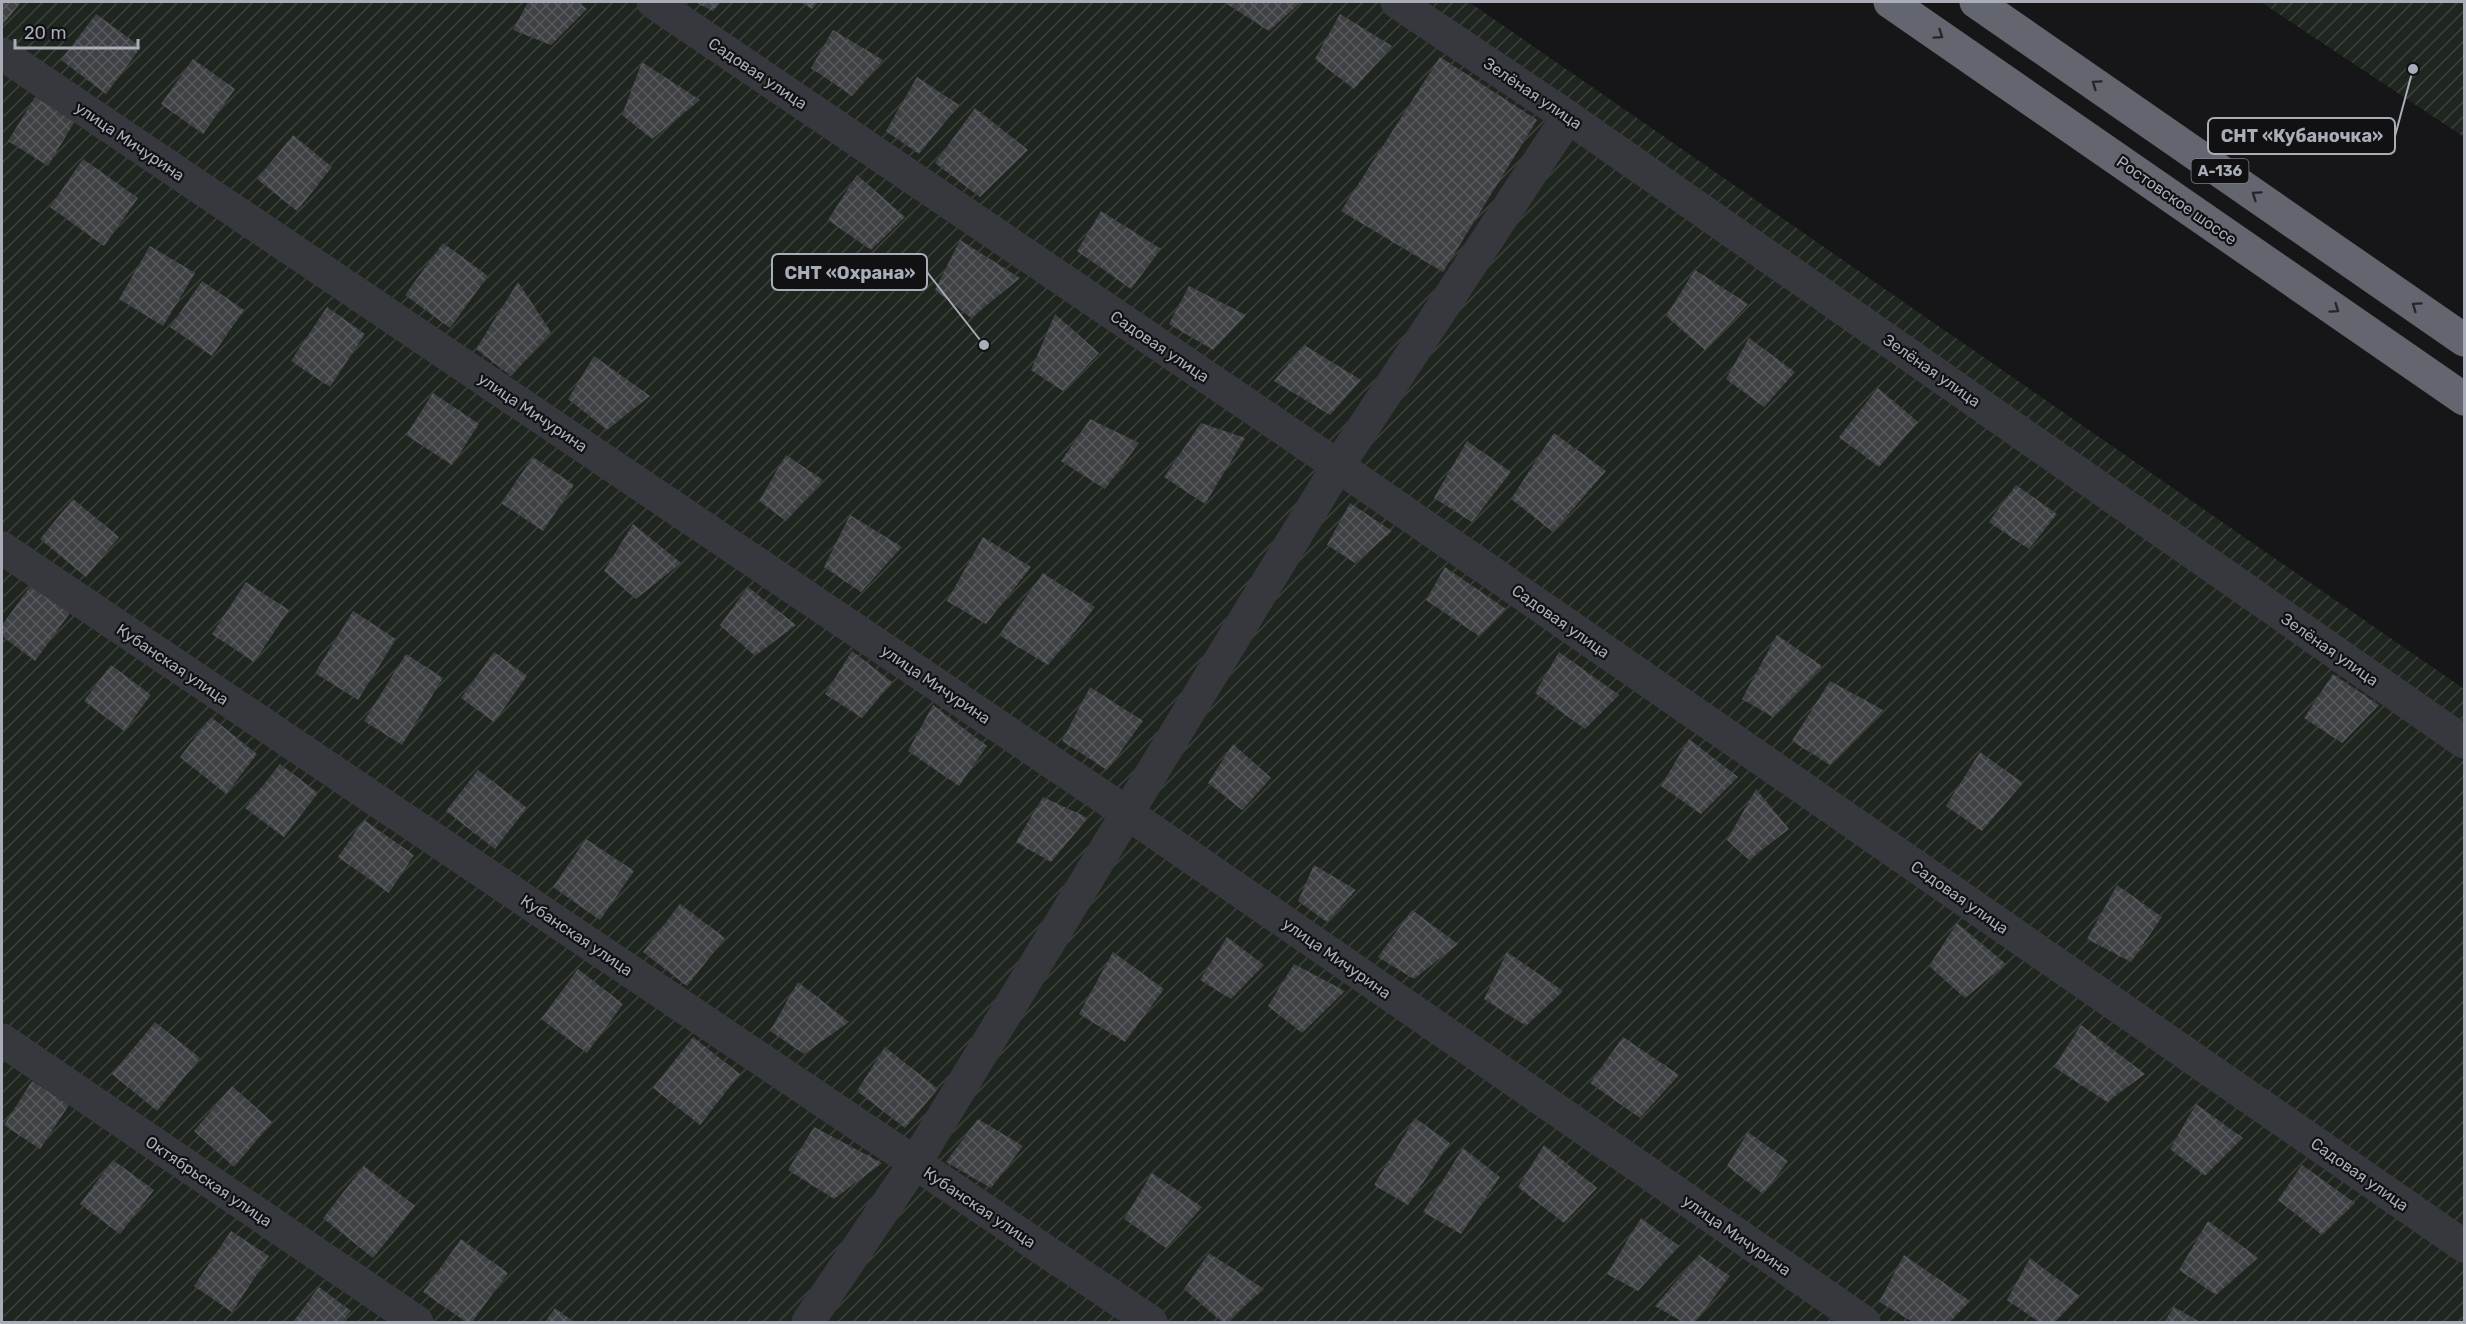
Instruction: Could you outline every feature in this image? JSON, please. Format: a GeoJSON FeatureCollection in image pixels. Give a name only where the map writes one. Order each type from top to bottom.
{"type":"FeatureCollection","features":[{"type":"Feature","properties":{"kind":"highway","name":"Ростовское шоссе"},"geometry":{"type":"LineString","coordinates":[[1890,2],[2464,399]]}},
{"type":"Feature","properties":{"kind":"highway","name":"А-136"},"geometry":{"type":"LineString","coordinates":[[1976,2],[2464,340]]}},
{"type":"Feature","properties":{"kind":"street","name":"Садовая улица"},"geometry":{"type":"LineString","coordinates":[[653,2],[1338,466],[2464,1246]]}},
{"type":"Feature","properties":{"kind":"street","name":"Зелёная улица"},"geometry":{"type":"LineString","coordinates":[[1397,2],[1569,117],[2464,742]]}},
{"type":"Feature","properties":{"kind":"street","name":"улица Мичурина"},"geometry":{"type":"LineString","coordinates":[[2,54],[1127,813],[1864,1323]]}},
{"type":"Feature","properties":{"kind":"street"},"geometry":{"type":"LineString","coordinates":[[808,1323],[915,1163],[1338,466],[1569,117]]}},
{"type":"Feature","properties":{"kind":"street","name":"Кубанская улица"},"geometry":{"type":"LineString","coordinates":[[2,548],[1152,1323]]}},
{"type":"Feature","properties":{"kind":"street","name":"Октябрьская улица"},"geometry":{"type":"LineString","coordinates":[[2,1040],[417,1323]]}},
{"type":"Feature","properties":{"kind":"shaded area"},"geometry":{"type":"Polygon","coordinates":[[[2,2],[1469,2],[2464,689],[2464,1322],[2,1322],[2,2]]]}},
{"type":"Feature","properties":{"kind":"shaded area"},"geometry":{"type":"Polygon","coordinates":[[[2261,2],[2464,2],[2464,137],[2261,2]]]}},
{"type":"Feature","properties":{"kind":"building"},"geometry":{"type":"Polygon","coordinates":[[[2,2],[21,2],[2,26],[2,2]]]}},
{"type":"Feature","properties":{"kind":"building"},"geometry":{"type":"Polygon","coordinates":[[[528,2],[578,2],[587,9],[551,45],[513,30],[528,2]]]}},
{"type":"Feature","properties":{"kind":"building"},"geometry":{"type":"Polygon","coordinates":[[[695,2],[721,2],[713,11],[695,2]]]}},
{"type":"Feature","properties":{"kind":"building"},"geometry":{"type":"Polygon","coordinates":[[[800,2],[818,2],[812,9],[800,2]]]}},
{"type":"Feature","properties":{"kind":"building"},"geometry":{"type":"Polygon","coordinates":[[[1224,2],[1301,2],[1269,31],[1224,2]]]}},
{"type":"Feature","properties":{"kind":"building"},"geometry":{"type":"Polygon","coordinates":[[[96,14],[141,47],[106,94],[61,60],[96,14]]]}},
{"type":"Feature","properties":{"kind":"building"},"geometry":{"type":"Polygon","coordinates":[[[1340,14],[1392,46],[1354,89],[1315,59],[1340,14]]]}},
{"type":"Feature","properties":{"kind":"building"},"geometry":{"type":"Polygon","coordinates":[[[833,30],[883,60],[852,96],[811,68],[833,30]]]}},
{"type":"Feature","properties":{"kind":"building"},"geometry":{"type":"Polygon","coordinates":[[[1440,57],[1537,120],[1443,272],[1341,211],[1440,57]]]}},
{"type":"Feature","properties":{"kind":"building"},"geometry":{"type":"Polygon","coordinates":[[[193,59],[235,89],[203,134],[161,104],[193,59]]]}},
{"type":"Feature","properties":{"kind":"building"},"geometry":{"type":"Polygon","coordinates":[[[642,62],[700,100],[652,139],[622,115],[642,62]]]}},
{"type":"Feature","properties":{"kind":"building"},"geometry":{"type":"Polygon","coordinates":[[[917,77],[959,105],[919,154],[886,131],[917,77]]]}},
{"type":"Feature","properties":{"kind":"building"},"geometry":{"type":"Polygon","coordinates":[[[35,97],[75,121],[48,166],[8,141],[35,97]]]}},
{"type":"Feature","properties":{"kind":"building"},"geometry":{"type":"Polygon","coordinates":[[[975,108],[1028,150],[980,197],[935,163],[975,108]]]}},
{"type":"Feature","properties":{"kind":"building"},"geometry":{"type":"Polygon","coordinates":[[[293,135],[332,167],[297,211],[257,179],[293,135]]]}},
{"type":"Feature","properties":{"kind":"building"},"geometry":{"type":"Polygon","coordinates":[[[83,159],[138,198],[104,246],[50,207],[83,159]]]}},
{"type":"Feature","properties":{"kind":"building"},"geometry":{"type":"Polygon","coordinates":[[[857,175],[905,217],[871,250],[828,220],[857,175]]]}},
{"type":"Feature","properties":{"kind":"building"},"geometry":{"type":"Polygon","coordinates":[[[1101,211],[1161,249],[1131,289],[1077,251],[1101,211]]]}},
{"type":"Feature","properties":{"kind":"building"},"geometry":{"type":"Polygon","coordinates":[[[960,240],[1020,278],[971,318],[935,290],[960,240]]]}},
{"type":"Feature","properties":{"kind":"building"},"geometry":{"type":"Polygon","coordinates":[[[443,243],[488,276],[450,328],[405,295],[443,243]]]}},
{"type":"Feature","properties":{"kind":"building"},"geometry":{"type":"Polygon","coordinates":[[[150,246],[195,273],[163,326],[119,299],[150,246]]]}},
{"type":"Feature","properties":{"kind":"building"},"geometry":{"type":"Polygon","coordinates":[[[1695,270],[1748,304],[1705,350],[1666,316],[1695,270]]]}},
{"type":"Feature","properties":{"kind":"building"},"geometry":{"type":"Polygon","coordinates":[[[202,281],[244,310],[212,356],[170,327],[202,281]]]}},
{"type":"Feature","properties":{"kind":"building"},"geometry":{"type":"Polygon","coordinates":[[[518,282],[551,332],[511,376],[476,349],[518,282]]]}},
{"type":"Feature","properties":{"kind":"building"},"geometry":{"type":"Polygon","coordinates":[[[1189,286],[1246,315],[1213,350],[1169,324],[1189,286]]]}},
{"type":"Feature","properties":{"kind":"building"},"geometry":{"type":"Polygon","coordinates":[[[327,307],[365,334],[330,387],[291,361],[327,307]]]}},
{"type":"Feature","properties":{"kind":"building"},"geometry":{"type":"Polygon","coordinates":[[[1055,314],[1099,353],[1063,391],[1031,370],[1055,314]]]}},
{"type":"Feature","properties":{"kind":"building"},"geometry":{"type":"Polygon","coordinates":[[[1749,338],[1795,372],[1764,407],[1726,379],[1749,338]]]}},
{"type":"Feature","properties":{"kind":"building"},"geometry":{"type":"Polygon","coordinates":[[[1304,345],[1361,380],[1330,415],[1274,381],[1304,345]]]}},
{"type":"Feature","properties":{"kind":"building"},"geometry":{"type":"Polygon","coordinates":[[[594,356],[650,396],[607,430],[568,399],[594,356]]]}},
{"type":"Feature","properties":{"kind":"building"},"geometry":{"type":"Polygon","coordinates":[[[1878,388],[1918,422],[1879,467],[1839,437],[1878,388]]]}},
{"type":"Feature","properties":{"kind":"building"},"geometry":{"type":"Polygon","coordinates":[[[433,393],[479,424],[452,465],[406,435],[433,393]]]}},
{"type":"Feature","properties":{"kind":"building"},"geometry":{"type":"Polygon","coordinates":[[[1090,419],[1139,443],[1105,489],[1061,461],[1090,419]]]}},
{"type":"Feature","properties":{"kind":"building"},"geometry":{"type":"Polygon","coordinates":[[[1201,423],[1245,438],[1205,504],[1164,477],[1201,423]]]}},
{"type":"Feature","properties":{"kind":"building"},"geometry":{"type":"Polygon","coordinates":[[[1554,433],[1606,471],[1553,532],[1511,499],[1554,433]]]}},
{"type":"Feature","properties":{"kind":"building"},"geometry":{"type":"Polygon","coordinates":[[[1467,441],[1511,472],[1472,522],[1434,498],[1467,441]]]}},
{"type":"Feature","properties":{"kind":"building"},"geometry":{"type":"Polygon","coordinates":[[[786,455],[823,480],[786,521],[759,501],[786,455]]]}},
{"type":"Feature","properties":{"kind":"building"},"geometry":{"type":"Polygon","coordinates":[[[533,457],[574,485],[543,531],[501,503],[533,457]]]}},
{"type":"Feature","properties":{"kind":"building"},"geometry":{"type":"Polygon","coordinates":[[[2016,485],[2057,514],[2029,549],[1989,522],[2016,485]]]}},
{"type":"Feature","properties":{"kind":"building"},"geometry":{"type":"Polygon","coordinates":[[[73,499],[119,537],[86,577],[40,539],[73,499]]]}},
{"type":"Feature","properties":{"kind":"building"},"geometry":{"type":"Polygon","coordinates":[[[1350,503],[1392,531],[1355,563],[1327,545],[1350,503]]]}},
{"type":"Feature","properties":{"kind":"building"},"geometry":{"type":"Polygon","coordinates":[[[850,515],[902,547],[861,592],[824,567],[850,515]]]}},
{"type":"Feature","properties":{"kind":"building"},"geometry":{"type":"Polygon","coordinates":[[[633,524],[681,563],[636,599],[604,571],[633,524]]]}},
{"type":"Feature","properties":{"kind":"building"},"geometry":{"type":"Polygon","coordinates":[[[983,537],[1031,567],[986,624],[947,601],[983,537]]]}},
{"type":"Feature","properties":{"kind":"building"},"geometry":{"type":"Polygon","coordinates":[[[1445,567],[1506,609],[1479,636],[1426,600],[1445,567]]]}},
{"type":"Feature","properties":{"kind":"building"},"geometry":{"type":"Polygon","coordinates":[[[1043,573],[1095,607],[1048,665],[999,635],[1043,573]]]}},
{"type":"Feature","properties":{"kind":"building"},"geometry":{"type":"Polygon","coordinates":[[[246,582],[289,610],[254,662],[212,634],[246,582]]]}},
{"type":"Feature","properties":{"kind":"building"},"geometry":{"type":"Polygon","coordinates":[[[32,584],[70,613],[35,661],[2,636],[2,625],[32,584]]]}},
{"type":"Feature","properties":{"kind":"building"},"geometry":{"type":"Polygon","coordinates":[[[748,587],[796,625],[755,656],[720,625],[748,587]]]}},
{"type":"Feature","properties":{"kind":"building"},"geometry":{"type":"Polygon","coordinates":[[[353,611],[396,639],[358,700],[315,673],[353,611]]]}},
{"type":"Feature","properties":{"kind":"building"},"geometry":{"type":"Polygon","coordinates":[[[1777,635],[1822,666],[1773,717],[1742,699],[1777,635]]]}},
{"type":"Feature","properties":{"kind":"building"},"geometry":{"type":"Polygon","coordinates":[[[852,651],[892,682],[862,718],[825,694],[852,651]]]}},
{"type":"Feature","properties":{"kind":"building"},"geometry":{"type":"Polygon","coordinates":[[[494,652],[527,676],[494,722],[461,698],[494,652]]]}},
{"type":"Feature","properties":{"kind":"building"},"geometry":{"type":"Polygon","coordinates":[[[1559,652],[1619,695],[1585,729],[1535,693],[1559,652]]]}},
{"type":"Feature","properties":{"kind":"building"},"geometry":{"type":"Polygon","coordinates":[[[406,654],[443,678],[402,745],[364,721],[406,654]]]}},
{"type":"Feature","properties":{"kind":"building"},"geometry":{"type":"Polygon","coordinates":[[[111,665],[151,695],[124,731],[84,701],[111,665]]]}},
{"type":"Feature","properties":{"kind":"building"},"geometry":{"type":"Polygon","coordinates":[[[2333,674],[2379,705],[2342,743],[2304,718],[2333,674]]]}},
{"type":"Feature","properties":{"kind":"building"},"geometry":{"type":"Polygon","coordinates":[[[1830,681],[1883,710],[1830,765],[1792,741],[1830,681]]]}},
{"type":"Feature","properties":{"kind":"building"},"geometry":{"type":"Polygon","coordinates":[[[1090,687],[1143,721],[1107,770],[1062,741],[1090,687]]]}},
{"type":"Feature","properties":{"kind":"building"},"geometry":{"type":"Polygon","coordinates":[[[933,705],[987,746],[959,786],[908,751],[933,705]]]}},
{"type":"Feature","properties":{"kind":"building"},"geometry":{"type":"Polygon","coordinates":[[[211,717],[257,754],[226,794],[180,757],[211,717]]]}},
{"type":"Feature","properties":{"kind":"building"},"geometry":{"type":"Polygon","coordinates":[[[1689,739],[1738,777],[1701,814],[1661,786],[1689,739]]]}},
{"type":"Feature","properties":{"kind":"building"},"geometry":{"type":"Polygon","coordinates":[[[1233,744],[1271,778],[1242,810],[1208,783],[1233,744]]]}},
{"type":"Feature","properties":{"kind":"building"},"geometry":{"type":"Polygon","coordinates":[[[1980,752],[2023,783],[1982,831],[1946,806],[1980,752]]]}},
{"type":"Feature","properties":{"kind":"building"},"geometry":{"type":"Polygon","coordinates":[[[280,764],[318,793],[284,837],[245,808],[280,764]]]}},
{"type":"Feature","properties":{"kind":"building"},"geometry":{"type":"Polygon","coordinates":[[[478,770],[527,808],[495,849],[446,811],[478,770]]]}},
{"type":"Feature","properties":{"kind":"building"},"geometry":{"type":"Polygon","coordinates":[[[1756,789],[1789,829],[1749,860],[1727,840],[1756,789]]]}},
{"type":"Feature","properties":{"kind":"building"},"geometry":{"type":"Polygon","coordinates":[[[1043,797],[1088,818],[1051,862],[1016,842],[1043,797]]]}},
{"type":"Feature","properties":{"kind":"building"},"geometry":{"type":"Polygon","coordinates":[[[364,820],[414,855],[389,893],[338,857],[364,820]]]}},
{"type":"Feature","properties":{"kind":"building"},"geometry":{"type":"Polygon","coordinates":[[[586,839],[634,871],[600,920],[553,887],[586,839]]]}},
{"type":"Feature","properties":{"kind":"building"},"geometry":{"type":"Polygon","coordinates":[[[1314,865],[1356,890],[1327,922],[1298,901],[1314,865]]]}},
{"type":"Feature","properties":{"kind":"building"},"geometry":{"type":"Polygon","coordinates":[[[2117,885],[2162,917],[2131,962],[2087,939],[2117,885]]]}},
{"type":"Feature","properties":{"kind":"building"},"geometry":{"type":"Polygon","coordinates":[[[680,904],[725,938],[687,986],[643,952],[680,904]]]}},
{"type":"Feature","properties":{"kind":"building"},"geometry":{"type":"Polygon","coordinates":[[[1412,910],[1458,944],[1414,979],[1378,957],[1412,910]]]}},
{"type":"Feature","properties":{"kind":"building"},"geometry":{"type":"Polygon","coordinates":[[[1957,923],[2006,964],[1965,998],[1929,966],[1957,923]]]}},
{"type":"Feature","properties":{"kind":"building"},"geometry":{"type":"Polygon","coordinates":[[[1227,937],[1264,965],[1231,999],[1200,980],[1227,937]]]}},
{"type":"Feature","properties":{"kind":"building"},"geometry":{"type":"Polygon","coordinates":[[[1113,952],[1164,989],[1125,1042],[1079,1014],[1113,952]]]}},
{"type":"Feature","properties":{"kind":"building"},"geometry":{"type":"Polygon","coordinates":[[[1507,952],[1563,991],[1526,1026],[1484,999],[1507,952]]]}},
{"type":"Feature","properties":{"kind":"building"},"geometry":{"type":"Polygon","coordinates":[[[1294,964],[1345,991],[1302,1033],[1268,1006],[1294,964]]]}},
{"type":"Feature","properties":{"kind":"building"},"geometry":{"type":"Polygon","coordinates":[[[578,969],[623,1004],[587,1053],[541,1019],[578,969]]]}},
{"type":"Feature","properties":{"kind":"building"},"geometry":{"type":"Polygon","coordinates":[[[798,982],[849,1022],[804,1054],[770,1031],[798,982]]]}},
{"type":"Feature","properties":{"kind":"building"},"geometry":{"type":"Polygon","coordinates":[[[155,1022],[200,1058],[157,1111],[112,1074],[155,1022]]]}},
{"type":"Feature","properties":{"kind":"building"},"geometry":{"type":"Polygon","coordinates":[[[2081,1025],[2145,1074],[2107,1102],[2054,1067],[2081,1025]]]}},
{"type":"Feature","properties":{"kind":"building"},"geometry":{"type":"Polygon","coordinates":[[[693,1037],[740,1074],[700,1125],[653,1088],[693,1037]]]}},
{"type":"Feature","properties":{"kind":"building"},"geometry":{"type":"Polygon","coordinates":[[[1623,1037],[1679,1075],[1640,1118],[1590,1083],[1623,1037]]]}},
{"type":"Feature","properties":{"kind":"building"},"geometry":{"type":"Polygon","coordinates":[[[885,1047],[938,1089],[905,1128],[857,1091],[885,1047]]]}},
{"type":"Feature","properties":{"kind":"building"},"geometry":{"type":"Polygon","coordinates":[[[32,1081],[69,1105],[40,1149],[4,1125],[32,1081]]]}},
{"type":"Feature","properties":{"kind":"building"},"geometry":{"type":"Polygon","coordinates":[[[232,1086],[272,1122],[234,1167],[194,1131],[232,1086]]]}},
{"type":"Feature","properties":{"kind":"building"},"geometry":{"type":"Polygon","coordinates":[[[2196,1104],[2243,1138],[2205,1176],[2170,1149],[2196,1104]]]}},
{"type":"Feature","properties":{"kind":"building"},"geometry":{"type":"Polygon","coordinates":[[[1415,1118],[1450,1143],[1408,1205],[1374,1185],[1415,1118]]]}},
{"type":"Feature","properties":{"kind":"building"},"geometry":{"type":"Polygon","coordinates":[[[978,1119],[1023,1146],[991,1188],[946,1162],[978,1119]]]}},
{"type":"Feature","properties":{"kind":"building"},"geometry":{"type":"Polygon","coordinates":[[[814,1127],[882,1163],[834,1199],[788,1170],[814,1127]]]}},
{"type":"Feature","properties":{"kind":"building"},"geometry":{"type":"Polygon","coordinates":[[[1748,1132],[1788,1161],[1763,1194],[1727,1166],[1748,1132]]]}},
{"type":"Feature","properties":{"kind":"building"},"geometry":{"type":"Polygon","coordinates":[[[1544,1145],[1597,1188],[1564,1223],[1518,1187],[1544,1145]]]}},
{"type":"Feature","properties":{"kind":"building"},"geometry":{"type":"Polygon","coordinates":[[[1463,1148],[1500,1177],[1461,1234],[1423,1212],[1463,1148]]]}},
{"type":"Feature","properties":{"kind":"building"},"geometry":{"type":"Polygon","coordinates":[[[113,1160],[154,1190],[120,1234],[80,1204],[113,1160]]]}},
{"type":"Feature","properties":{"kind":"building"},"geometry":{"type":"Polygon","coordinates":[[[2302,1165],[2355,1203],[2322,1235],[2278,1200],[2302,1165]]]}},
{"type":"Feature","properties":{"kind":"building"},"geometry":{"type":"Polygon","coordinates":[[[364,1166],[415,1206],[373,1258],[323,1218],[364,1166]]]}},
{"type":"Feature","properties":{"kind":"building"},"geometry":{"type":"Polygon","coordinates":[[[1152,1173],[1202,1207],[1166,1248],[1124,1219],[1152,1173]]]}},
{"type":"Feature","properties":{"kind":"building"},"geometry":{"type":"Polygon","coordinates":[[[1641,1218],[1679,1246],[1638,1291],[1607,1274],[1641,1218]]]}},
{"type":"Feature","properties":{"kind":"building"},"geometry":{"type":"Polygon","coordinates":[[[2208,1221],[2258,1258],[2216,1295],[2179,1270],[2208,1221]]]}},
{"type":"Feature","properties":{"kind":"building"},"geometry":{"type":"Polygon","coordinates":[[[231,1231],[269,1256],[232,1312],[194,1286],[231,1231]]]}},
{"type":"Feature","properties":{"kind":"building"},"geometry":{"type":"Polygon","coordinates":[[[461,1239],[508,1273],[472,1322],[466,1322],[423,1292],[461,1239]]]}},
{"type":"Feature","properties":{"kind":"building"},"geometry":{"type":"Polygon","coordinates":[[[1209,1253],[1264,1289],[1226,1322],[1222,1322],[1184,1289],[1209,1253]]]}},
{"type":"Feature","properties":{"kind":"building"},"geometry":{"type":"Polygon","coordinates":[[[1699,1255],[1730,1276],[1695,1322],[1683,1322],[1655,1306],[1699,1255]]]}},
{"type":"Feature","properties":{"kind":"building"},"geometry":{"type":"Polygon","coordinates":[[[1904,1255],[1970,1301],[1950,1322],[1913,1322],[1879,1302],[1904,1255]]]}},
{"type":"Feature","properties":{"kind":"building"},"geometry":{"type":"Polygon","coordinates":[[[2030,1258],[2080,1296],[2055,1322],[2039,1322],[2007,1300],[2030,1258]]]}},
{"type":"Feature","properties":{"kind":"building"},"geometry":{"type":"Polygon","coordinates":[[[319,1287],[351,1311],[342,1322],[293,1322],[319,1287]]]}},
{"type":"Feature","properties":{"kind":"building"},"geometry":{"type":"Polygon","coordinates":[[[2174,1307],[2200,1322],[2164,1322],[2174,1307]]]}},
{"type":"Feature","properties":{"kind":"building"},"geometry":{"type":"Polygon","coordinates":[[[555,1308],[574,1322],[545,1322],[555,1308]]]}},
{"type":"Feature","properties":{"kind":"place","name":"СНТ «Кубаночка»"},"geometry":{"type":"Point","coordinates":[2413,69]}},
{"type":"Feature","properties":{"kind":"place","name":"СНТ «Охрана»"},"geometry":{"type":"Point","coordinates":[984,345]}}]}
